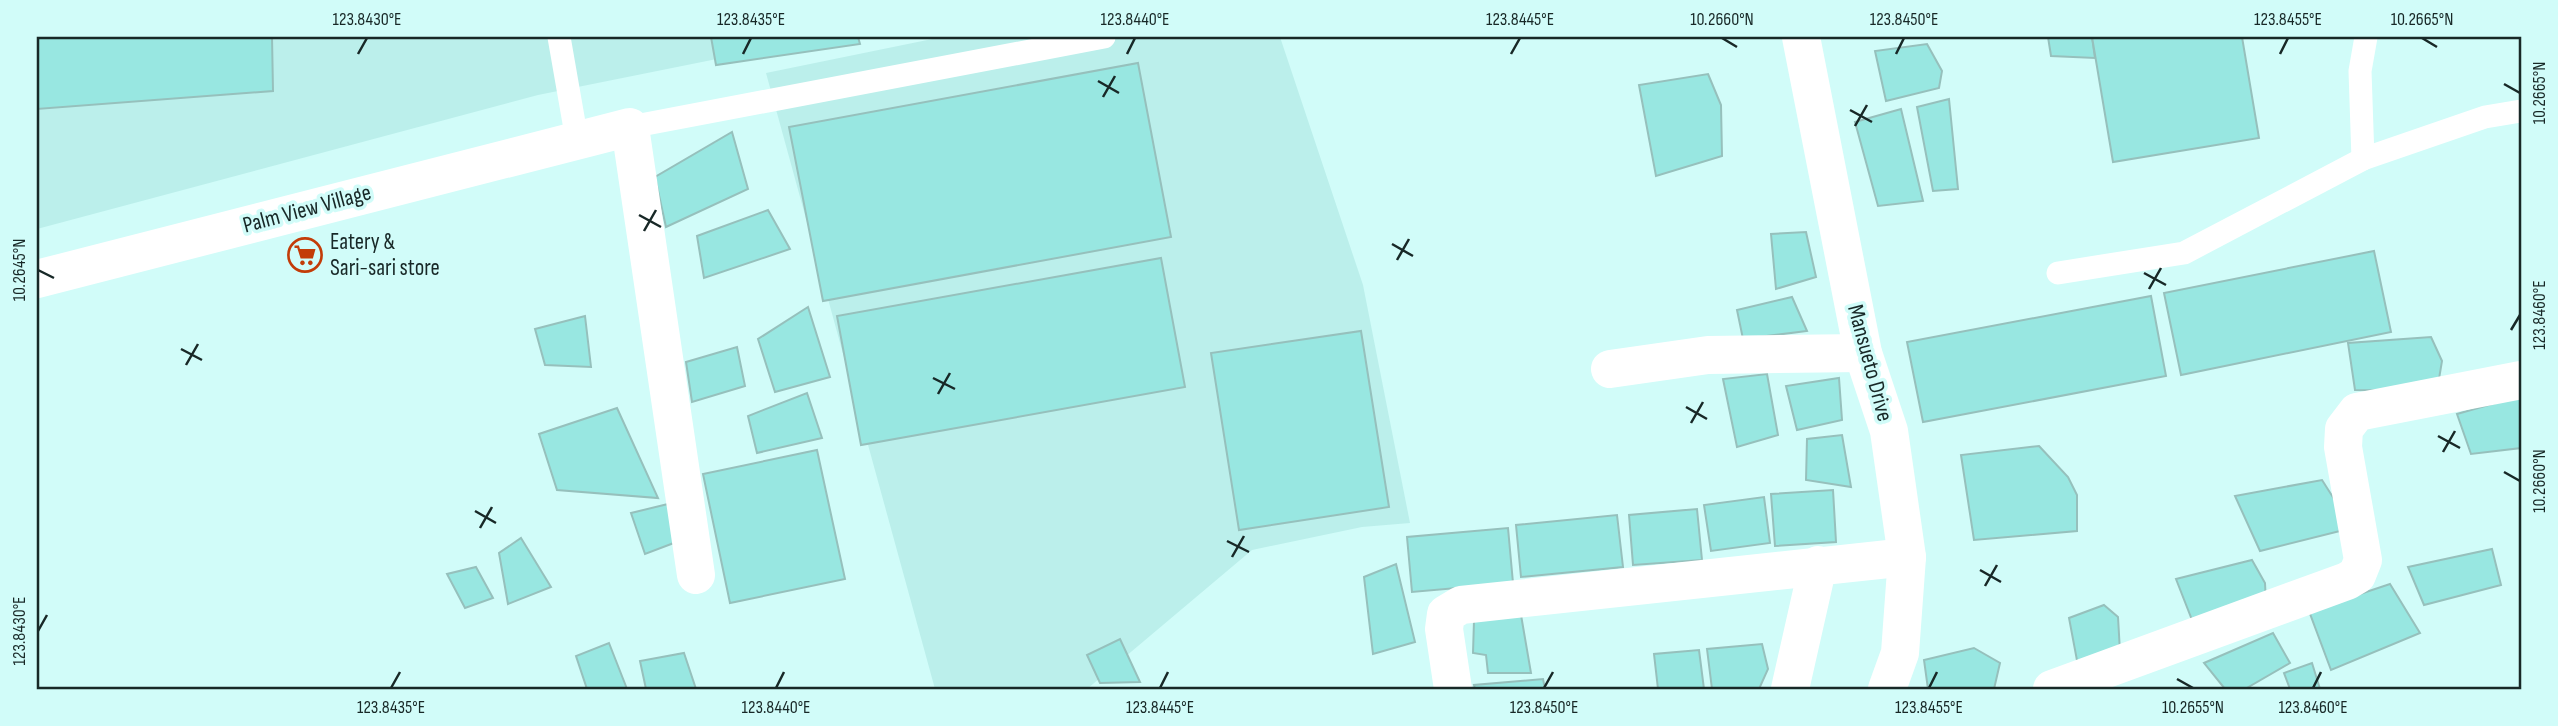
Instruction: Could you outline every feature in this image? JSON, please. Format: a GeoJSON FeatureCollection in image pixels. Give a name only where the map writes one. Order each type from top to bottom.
{"type":"FeatureCollection","features":[{"type":"Feature","properties":{"kind":"street","name":"Mansueto Drive"},"geometry":{"type":"LineString","coordinates":[[1801,37],[1863,353],[1889,431],[1907,556],[1900,653],[1887,689]]}},
{"type":"Feature","properties":{"kind":"street","name":"Palm View Village"},"geometry":{"type":"LineString","coordinates":[[37,279],[630,127]]}},
{"type":"Feature","properties":{"kind":"street"},"geometry":{"type":"LineString","coordinates":[[630,127],[696,575]]}},
{"type":"Feature","properties":{"kind":"street"},"geometry":{"type":"LineString","coordinates":[[1610,369],[1708,355],[1863,353]]}},
{"type":"Feature","properties":{"kind":"street"},"geometry":{"type":"LineString","coordinates":[[2052,689],[2347,582],[2357,575],[2363,560],[2343,447],[2344,429],[2357,412],[2521,380]]}},
{"type":"Feature","properties":{"kind":"street"},"geometry":{"type":"LineString","coordinates":[[1453,689],[1444,629],[1446,614],[1461,605],[1907,556]]}},
{"type":"Feature","properties":{"kind":"street"},"geometry":{"type":"LineString","coordinates":[[1790,689],[1818,565]]}},
{"type":"Feature","properties":{"kind":"lane"},"geometry":{"type":"LineString","coordinates":[[559,37],[577,139]]}},
{"type":"Feature","properties":{"kind":"lane"},"geometry":{"type":"LineString","coordinates":[[630,127],[1104,37]]}},
{"type":"Feature","properties":{"kind":"lane"},"geometry":{"type":"LineString","coordinates":[[2363,159],[2360,71],[2366,37]]}},
{"type":"Feature","properties":{"kind":"lane"},"geometry":{"type":"LineString","coordinates":[[2058,273],[2184,253],[2363,159],[2485,117],[2521,111]]}},
{"type":"Feature","properties":{"kind":"shaded area"},"geometry":{"type":"Polygon","coordinates":[[[37,37],[826,37],[538,95],[37,229],[37,37]]]}},
{"type":"Feature","properties":{"kind":"shaded area"},"geometry":{"type":"Polygon","coordinates":[[[942,37],[1280,37],[1363,285],[1410,523],[1362,527],[1252,550],[1087,689],[935,689],[766,73],[942,37]]]}},
{"type":"Feature","properties":{"kind":"building"},"geometry":{"type":"Polygon","coordinates":[[[37,37],[272,37],[273,91],[37,109],[37,37]]]}},
{"type":"Feature","properties":{"kind":"building"},"geometry":{"type":"Polygon","coordinates":[[[711,37],[858,37],[860,44],[716,65],[711,37]]]}},
{"type":"Feature","properties":{"kind":"building"},"geometry":{"type":"Polygon","coordinates":[[[2048,37],[2092,37],[2095,58],[2051,56],[2048,37]]]}},
{"type":"Feature","properties":{"kind":"building"},"geometry":{"type":"Polygon","coordinates":[[[2092,37],[2242,37],[2259,138],[2113,162],[2092,37]]]}},
{"type":"Feature","properties":{"kind":"building"},"geometry":{"type":"Polygon","coordinates":[[[1927,44],[1942,71],[1939,88],[1886,101],[1875,51],[1927,44]]]}},
{"type":"Feature","properties":{"kind":"building"},"geometry":{"type":"Polygon","coordinates":[[[1138,63],[1171,237],[823,301],[789,127],[1138,63]]]}},
{"type":"Feature","properties":{"kind":"building"},"geometry":{"type":"Polygon","coordinates":[[[1708,74],[1721,105],[1722,156],[1656,176],[1639,85],[1708,74]]]}},
{"type":"Feature","properties":{"kind":"building"},"geometry":{"type":"Polygon","coordinates":[[[1949,99],[1958,189],[1933,191],[1917,107],[1949,99]]]}},
{"type":"Feature","properties":{"kind":"building"},"geometry":{"type":"Polygon","coordinates":[[[1901,109],[1923,201],[1878,206],[1855,122],[1901,109]]]}},
{"type":"Feature","properties":{"kind":"building"},"geometry":{"type":"Polygon","coordinates":[[[732,132],[748,189],[666,227],[655,177],[732,132]]]}},
{"type":"Feature","properties":{"kind":"building"},"geometry":{"type":"Polygon","coordinates":[[[768,210],[790,249],[704,278],[697,236],[768,210]]]}},
{"type":"Feature","properties":{"kind":"building"},"geometry":{"type":"Polygon","coordinates":[[[1806,232],[1816,277],[1776,289],[1771,234],[1806,232]]]}},
{"type":"Feature","properties":{"kind":"building"},"geometry":{"type":"Polygon","coordinates":[[[2374,251],[2391,332],[2181,375],[2164,293],[2374,251]]]}},
{"type":"Feature","properties":{"kind":"building"},"geometry":{"type":"Polygon","coordinates":[[[1161,258],[1185,387],[861,445],[837,316],[1161,258]]]}},
{"type":"Feature","properties":{"kind":"building"},"geometry":{"type":"Polygon","coordinates":[[[2151,296],[2166,376],[1923,422],[1907,342],[2151,296]]]}},
{"type":"Feature","properties":{"kind":"building"},"geometry":{"type":"Polygon","coordinates":[[[1792,297],[1807,331],[1743,339],[1737,310],[1792,297]]]}},
{"type":"Feature","properties":{"kind":"building"},"geometry":{"type":"Polygon","coordinates":[[[808,307],[830,377],[775,392],[758,339],[808,307]]]}},
{"type":"Feature","properties":{"kind":"building"},"geometry":{"type":"Polygon","coordinates":[[[585,316],[591,367],[545,365],[535,329],[585,316]]]}},
{"type":"Feature","properties":{"kind":"building"},"geometry":{"type":"Polygon","coordinates":[[[1361,331],[1389,507],[1239,530],[1211,353],[1361,331]]]}},
{"type":"Feature","properties":{"kind":"building"},"geometry":{"type":"Polygon","coordinates":[[[2431,337],[2442,361],[2437,391],[2355,390],[2348,343],[2431,337]]]}},
{"type":"Feature","properties":{"kind":"building"},"geometry":{"type":"Polygon","coordinates":[[[737,347],[745,386],[692,402],[686,362],[737,347]]]}},
{"type":"Feature","properties":{"kind":"building"},"geometry":{"type":"Polygon","coordinates":[[[1767,374],[1778,435],[1737,447],[1723,379],[1767,374]]]}},
{"type":"Feature","properties":{"kind":"building"},"geometry":{"type":"Polygon","coordinates":[[[1839,378],[1842,420],[1797,430],[1786,386],[1839,378]]]}},
{"type":"Feature","properties":{"kind":"building"},"geometry":{"type":"Polygon","coordinates":[[[807,393],[822,438],[757,453],[748,416],[807,393]]]}},
{"type":"Feature","properties":{"kind":"building"},"geometry":{"type":"Polygon","coordinates":[[[2520,396],[2521,448],[2471,454],[2457,414],[2520,396]]]}},
{"type":"Feature","properties":{"kind":"building"},"geometry":{"type":"Polygon","coordinates":[[[617,408],[658,498],[557,490],[539,434],[617,408]]]}},
{"type":"Feature","properties":{"kind":"building"},"geometry":{"type":"Polygon","coordinates":[[[1842,435],[1851,487],[1806,480],[1807,439],[1842,435]]]}},
{"type":"Feature","properties":{"kind":"building"},"geometry":{"type":"Polygon","coordinates":[[[2039,446],[2068,477],[2077,495],[2077,531],[1974,540],[1961,455],[2039,446]]]}},
{"type":"Feature","properties":{"kind":"building"},"geometry":{"type":"Polygon","coordinates":[[[817,450],[845,579],[730,603],[703,474],[817,450]]]}},
{"type":"Feature","properties":{"kind":"building"},"geometry":{"type":"Polygon","coordinates":[[[2322,480],[2336,502],[2340,531],[2260,551],[2235,496],[2322,480]]]}},
{"type":"Feature","properties":{"kind":"building"},"geometry":{"type":"Polygon","coordinates":[[[1833,490],[1836,542],[1775,546],[1771,494],[1833,490]]]}},
{"type":"Feature","properties":{"kind":"building"},"geometry":{"type":"Polygon","coordinates":[[[1764,497],[1770,543],[1711,551],[1704,505],[1764,497]]]}},
{"type":"Feature","properties":{"kind":"building"},"geometry":{"type":"Polygon","coordinates":[[[672,503],[679,541],[645,554],[631,513],[672,503]]]}},
{"type":"Feature","properties":{"kind":"building"},"geometry":{"type":"Polygon","coordinates":[[[1697,509],[1702,560],[1633,565],[1629,515],[1697,509]]]}},
{"type":"Feature","properties":{"kind":"building"},"geometry":{"type":"Polygon","coordinates":[[[1617,515],[1623,567],[1521,577],[1516,525],[1617,515]]]}},
{"type":"Feature","properties":{"kind":"building"},"geometry":{"type":"Polygon","coordinates":[[[1508,528],[1513,583],[1412,592],[1407,537],[1508,528]]]}},
{"type":"Feature","properties":{"kind":"building"},"geometry":{"type":"Polygon","coordinates":[[[521,538],[551,587],[508,604],[499,553],[521,538]]]}},
{"type":"Feature","properties":{"kind":"building"},"geometry":{"type":"Polygon","coordinates":[[[2492,549],[2501,585],[2424,605],[2408,567],[2492,549]]]}},
{"type":"Feature","properties":{"kind":"building"},"geometry":{"type":"Polygon","coordinates":[[[2252,560],[2265,583],[2266,603],[2194,625],[2176,579],[2252,560]]]}},
{"type":"Feature","properties":{"kind":"building"},"geometry":{"type":"Polygon","coordinates":[[[1396,564],[1415,642],[1373,654],[1364,577],[1396,564]]]}},
{"type":"Feature","properties":{"kind":"building"},"geometry":{"type":"Polygon","coordinates":[[[476,567],[493,598],[465,608],[447,574],[476,567]]]}},
{"type":"Feature","properties":{"kind":"building"},"geometry":{"type":"Polygon","coordinates":[[[2390,584],[2420,633],[2331,670],[2309,611],[2390,584]]]}},
{"type":"Feature","properties":{"kind":"building"},"geometry":{"type":"Polygon","coordinates":[[[2104,605],[2118,617],[2120,652],[2079,671],[2069,618],[2104,605]]]}},
{"type":"Feature","properties":{"kind":"building"},"geometry":{"type":"Polygon","coordinates":[[[1521,615],[1531,673],[1488,673],[1486,655],[1473,653],[1474,621],[1521,615]]]}},
{"type":"Feature","properties":{"kind":"building"},"geometry":{"type":"Polygon","coordinates":[[[2273,633],[2290,663],[2245,689],[2225,689],[2204,663],[2273,633]]]}},
{"type":"Feature","properties":{"kind":"building"},"geometry":{"type":"Polygon","coordinates":[[[1120,639],[1140,682],[1100,683],[1087,655],[1120,639]]]}},
{"type":"Feature","properties":{"kind":"building"},"geometry":{"type":"Polygon","coordinates":[[[609,643],[627,689],[587,689],[576,656],[609,643]]]}},
{"type":"Feature","properties":{"kind":"building"},"geometry":{"type":"Polygon","coordinates":[[[1762,644],[1768,669],[1759,689],[1712,689],[1707,649],[1762,644]]]}},
{"type":"Feature","properties":{"kind":"building"},"geometry":{"type":"Polygon","coordinates":[[[1974,648],[2000,663],[1994,689],[1928,689],[1924,660],[1974,648]]]}},
{"type":"Feature","properties":{"kind":"building"},"geometry":{"type":"Polygon","coordinates":[[[1699,650],[1704,689],[1658,689],[1654,654],[1699,650]]]}},
{"type":"Feature","properties":{"kind":"building"},"geometry":{"type":"Polygon","coordinates":[[[684,653],[696,689],[646,689],[640,661],[684,653]]]}},
{"type":"Feature","properties":{"kind":"building"},"geometry":{"type":"Polygon","coordinates":[[[2312,663],[2320,689],[2290,689],[2284,673],[2312,663]]]}},
{"type":"Feature","properties":{"kind":"building"},"geometry":{"type":"Polygon","coordinates":[[[1543,679],[1545,689],[1475,689],[1474,685],[1543,679]]]}},
{"type":"Feature","properties":{"kind":"place","name":"Eatery & Sari-sari store"},"geometry":{"type":"Point","coordinates":[305,255]}}]}
